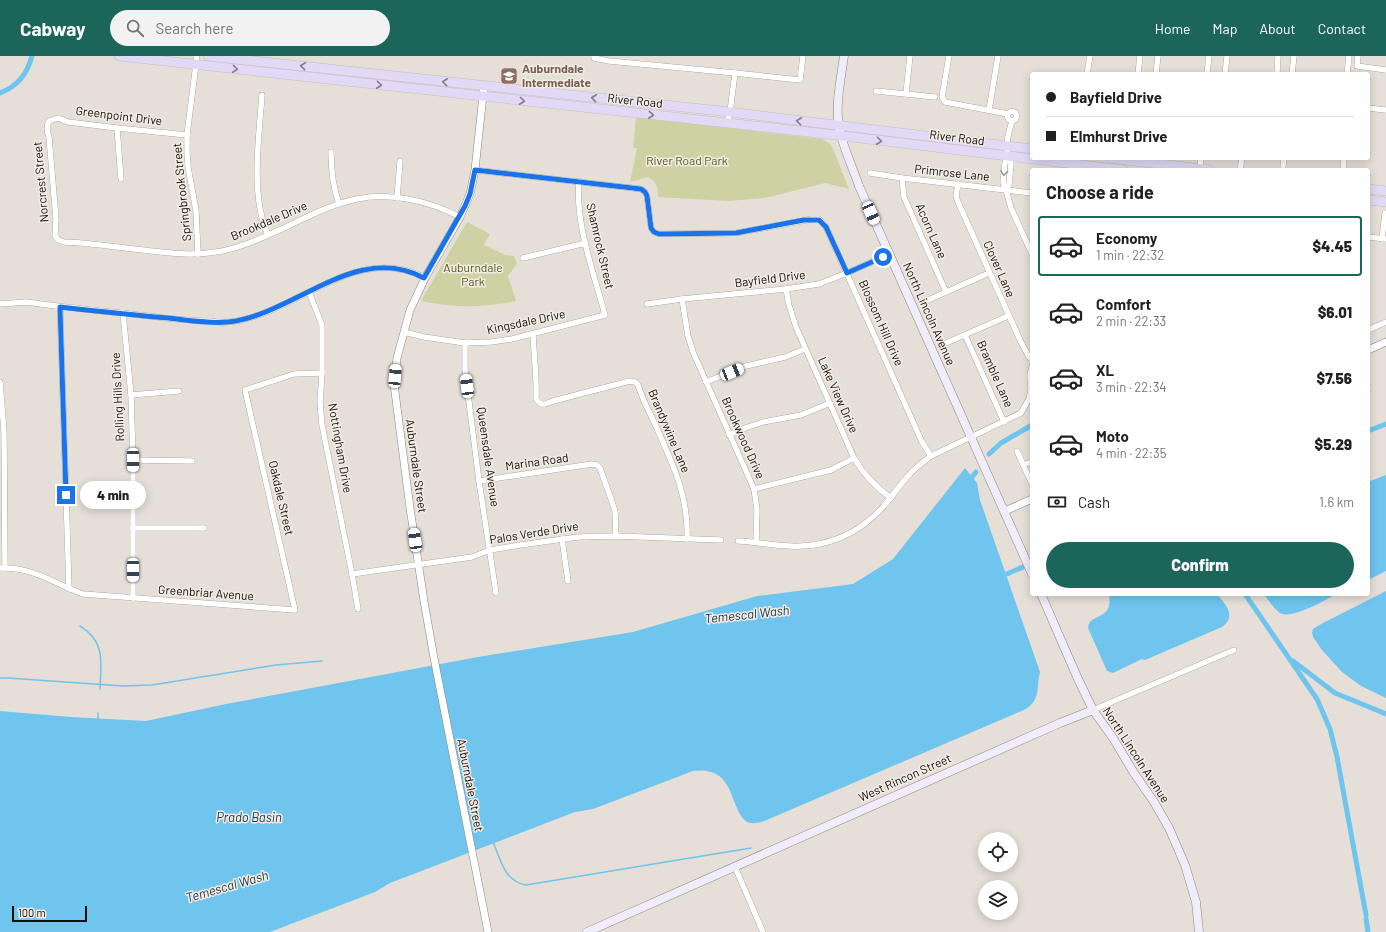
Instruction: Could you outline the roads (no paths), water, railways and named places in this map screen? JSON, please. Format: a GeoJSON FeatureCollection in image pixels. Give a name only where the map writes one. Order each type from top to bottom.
{"type":"FeatureCollection","features":[{"type":"Feature","properties":{"kind":"main road","name":"River Road"},"geometry":{"type":"LineString","coordinates":[[119,56],[196,60],[483,96],[1030,159]]}},
{"type":"Feature","properties":{"kind":"main road","name":"River Road"},"geometry":{"type":"LineString","coordinates":[[208,56],[730,112],[1030,149]]}},
{"type":"Feature","properties":{"kind":"main road","name":"North Lincoln Avenue"},"geometry":{"type":"LineString","coordinates":[[844,56],[838,98],[838,125],[840,136],[859,186],[1030,569]]}},
{"type":"Feature","properties":{"kind":"main road","name":"River Road"},"geometry":{"type":"LineString","coordinates":[[1041,160],[1107,168]]}},
{"type":"Feature","properties":{"kind":"main road"},"geometry":{"type":"LineString","coordinates":[[1126,160],[1192,168]]}},
{"type":"Feature","properties":{"kind":"main road"},"geometry":{"type":"LineString","coordinates":[[1370,189],[1386,191]]}},
{"type":"Feature","properties":{"kind":"main road"},"geometry":{"type":"LineString","coordinates":[[1370,200],[1386,202]]}},
{"type":"Feature","properties":{"kind":"main road","name":"North Lincoln Avenue"},"geometry":{"type":"LineString","coordinates":[[1042,596],[1093,710],[1113,738],[1169,828],[1186,865],[1196,902],[1199,932]]}},
{"type":"Feature","properties":{"kind":"main road","name":"West Rincon Street"},"geometry":{"type":"LineString","coordinates":[[587,932],[1053,726],[1093,710]]}},
{"type":"Feature","properties":{"kind":"street"},"geometry":{"type":"LineString","coordinates":[[594,57],[800,80],[803,56]]}},
{"type":"Feature","properties":{"kind":"street"},"geometry":{"type":"LineString","coordinates":[[906,93],[910,56]]}},
{"type":"Feature","properties":{"kind":"street"},"geometry":{"type":"LineString","coordinates":[[949,56],[942,97],[945,102],[1008,114],[1008,119],[1012,121],[1007,146],[1008,156],[1004,163],[1003,183],[1011,208],[1030,245]]}},
{"type":"Feature","properties":{"kind":"street"},"geometry":{"type":"LineString","coordinates":[[989,110],[998,56]]}},
{"type":"Feature","properties":{"kind":"street"},"geometry":{"type":"LineString","coordinates":[[1087,72],[1090,56]]}},
{"type":"Feature","properties":{"kind":"street"},"geometry":{"type":"LineString","coordinates":[[1138,72],[1140,56]]}},
{"type":"Feature","properties":{"kind":"street"},"geometry":{"type":"LineString","coordinates":[[1156,72],[1158,56]]}},
{"type":"Feature","properties":{"kind":"street"},"geometry":{"type":"LineString","coordinates":[[1207,72],[1209,56]]}},
{"type":"Feature","properties":{"kind":"street"},"geometry":{"type":"LineString","coordinates":[[1225,72],[1227,56]]}},
{"type":"Feature","properties":{"kind":"street"},"geometry":{"type":"LineString","coordinates":[[1277,72],[1278,56]]}},
{"type":"Feature","properties":{"kind":"street"},"geometry":{"type":"LineString","coordinates":[[1292,72],[1294,56]]}},
{"type":"Feature","properties":{"kind":"street"},"geometry":{"type":"LineString","coordinates":[[1347,72],[1348,56]]}},
{"type":"Feature","properties":{"kind":"street"},"geometry":{"type":"LineString","coordinates":[[1358,56],[1357,66],[1386,70]]}},
{"type":"Feature","properties":{"kind":"street","name":"Springbrook Street"},"geometry":{"type":"LineString","coordinates":[[196,60],[188,135],[188,167],[196,211],[198,254]]}},
{"type":"Feature","properties":{"kind":"street"},"geometry":{"type":"LineString","coordinates":[[727,123],[730,112],[735,73]]}},
{"type":"Feature","properties":{"kind":"street","name":"Auburndale Street"},"geometry":{"type":"LineString","coordinates":[[484,86],[475,170],[470,194],[460,217],[424,278],[410,310],[396,367],[395,393],[419,565],[434,658],[488,932]]}},
{"type":"Feature","properties":{"kind":"street"},"geometry":{"type":"LineString","coordinates":[[876,90],[935,97]]}},
{"type":"Feature","properties":{"kind":"street"},"geometry":{"type":"LineString","coordinates":[[262,95],[258,180],[260,201],[268,235]]}},
{"type":"Feature","properties":{"kind":"street"},"geometry":{"type":"LineString","coordinates":[[1370,108],[1386,110]]}},
{"type":"Feature","properties":{"kind":"street","name":"Greenpoint Drive"},"geometry":{"type":"LineString","coordinates":[[49,121],[58,118],[68,122],[188,135]]}},
{"type":"Feature","properties":{"kind":"street","name":"Norcrest Street"},"geometry":{"type":"LineString","coordinates":[[49,121],[47,130],[56,219],[55,235],[58,240]]}},
{"type":"Feature","properties":{"kind":"street"},"geometry":{"type":"LineString","coordinates":[[117,128],[121,179]]}},
{"type":"Feature","properties":{"kind":"street"},"geometry":{"type":"LineString","coordinates":[[331,152],[331,168],[334,189],[339,204]]}},
{"type":"Feature","properties":{"kind":"street"},"geometry":{"type":"LineString","coordinates":[[1283,167],[1284,160]]}},
{"type":"Feature","properties":{"kind":"street"},"geometry":{"type":"LineString","coordinates":[[397,198],[400,161]]}},
{"type":"Feature","properties":{"kind":"street","name":"Blossom Hill Drive"},"geometry":{"type":"LineString","coordinates":[[475,170],[641,189],[647,196],[651,228],[654,232],[659,234],[736,233],[804,220],[819,220],[826,227],[922,442],[931,456]]}},
{"type":"Feature","properties":{"kind":"street","name":"Primrose Lane"},"geometry":{"type":"LineString","coordinates":[[870,173],[1030,193]]}},
{"type":"Feature","properties":{"kind":"street","name":"Acorn Lane"},"geometry":{"type":"LineString","coordinates":[[902,178],[904,197],[946,292]]}},
{"type":"Feature","properties":{"kind":"street","name":"Shamrock Street"},"geometry":{"type":"LineString","coordinates":[[579,181],[579,210],[586,244],[605,315]]}},
{"type":"Feature","properties":{"kind":"street","name":"Clover Lane"},"geometry":{"type":"LineString","coordinates":[[958,184],[956,196],[958,202],[1008,316],[1030,358]]}},
{"type":"Feature","properties":{"kind":"street","name":"Brookdale Drive"},"geometry":{"type":"LineString","coordinates":[[58,240],[64,242],[187,255],[198,254],[234,249],[339,204],[358,199],[378,197],[397,198],[426,203],[460,217]]}},
{"type":"Feature","properties":{"kind":"street"},"geometry":{"type":"LineString","coordinates":[[1370,237],[1384,239],[1385,213]]}},
{"type":"Feature","properties":{"kind":"street"},"geometry":{"type":"LineString","coordinates":[[523,258],[586,244]]}},
{"type":"Feature","properties":{"kind":"street","name":"Bayfield Drive"},"geometry":{"type":"LineString","coordinates":[[647,304],[819,284],[889,254]]}},
{"type":"Feature","properties":{"kind":"street"},"geometry":{"type":"LineString","coordinates":[[0,304],[26,302],[191,321],[228,322],[259,315],[333,280],[375,267],[405,269],[424,278]]}},
{"type":"Feature","properties":{"kind":"street"},"geometry":{"type":"LineString","coordinates":[[926,301],[989,273]]}},
{"type":"Feature","properties":{"kind":"street","name":"Lake View Drive"},"geometry":{"type":"LineString","coordinates":[[786,289],[788,305],[796,327],[854,458],[867,478],[890,498]]}},
{"type":"Feature","properties":{"kind":"street","name":"Nottingham Drive"},"geometry":{"type":"LineString","coordinates":[[309,292],[322,325],[322,373],[320,402],[322,425],[358,608]]}},
{"type":"Feature","properties":{"kind":"street","name":"Brookwood Drive"},"geometry":{"type":"LineString","coordinates":[[682,299],[685,320],[692,347],[729,435],[754,489],[757,510],[756,542]]}},
{"type":"Feature","properties":{"kind":"street"},"geometry":{"type":"LineString","coordinates":[[60,307],[69,589]]}},
{"type":"Feature","properties":{"kind":"street","name":"Rolling Hills Drive"},"geometry":{"type":"LineString","coordinates":[[123,314],[131,396],[133,460],[133,598]]}},
{"type":"Feature","properties":{"kind":"street","name":"Kingsdale Drive"},"geometry":{"type":"LineString","coordinates":[[404,332],[424,338],[465,343],[491,342],[533,334],[605,315]]}},
{"type":"Feature","properties":{"kind":"street"},"geometry":{"type":"LineString","coordinates":[[946,343],[1008,316]]}},
{"type":"Feature","properties":{"kind":"street"},"geometry":{"type":"LineString","coordinates":[[1370,329],[1386,322]]}},
{"type":"Feature","properties":{"kind":"street","name":"Brandywine Lane"},"geometry":{"type":"LineString","coordinates":[[533,334],[536,360],[536,399],[540,404],[630,382],[634,382],[638,385],[677,473],[684,502],[687,539]]}},
{"type":"Feature","properties":{"kind":"street","name":"Bramble Lane"},"geometry":{"type":"LineString","coordinates":[[965,335],[1004,422]]}},
{"type":"Feature","properties":{"kind":"street"},"geometry":{"type":"LineString","coordinates":[[1370,349],[1386,342]]}},
{"type":"Feature","properties":{"kind":"street","name":"Queensdale Avenue"},"geometry":{"type":"LineString","coordinates":[[465,343],[465,370],[479,481],[496,593]]}},
{"type":"Feature","properties":{"kind":"street"},"geometry":{"type":"LineString","coordinates":[[706,382],[746,366],[785,357],[805,349]]}},
{"type":"Feature","properties":{"kind":"street","name":"Oakdale Street"},"geometry":{"type":"LineString","coordinates":[[295,610],[245,390],[294,374],[322,373]]}},
{"type":"Feature","properties":{"kind":"street"},"geometry":{"type":"LineString","coordinates":[[0,382],[4,432],[2,568]]}},
{"type":"Feature","properties":{"kind":"street"},"geometry":{"type":"LineString","coordinates":[[131,396],[179,391]]}},
{"type":"Feature","properties":{"kind":"street"},"geometry":{"type":"LineString","coordinates":[[738,541],[795,546],[816,545],[830,542],[859,528],[877,514],[919,465],[931,456],[970,436],[1004,422],[1021,413],[1030,399]]}},
{"type":"Feature","properties":{"kind":"street"},"geometry":{"type":"LineString","coordinates":[[729,435],[763,422],[801,415],[830,403]]}},
{"type":"Feature","properties":{"kind":"street"},"geometry":{"type":"LineString","coordinates":[[1017,452],[1030,480]]}},
{"type":"Feature","properties":{"kind":"street"},"geometry":{"type":"LineString","coordinates":[[754,489],[831,470],[854,458]]}},
{"type":"Feature","properties":{"kind":"street"},"geometry":{"type":"LineString","coordinates":[[133,460],[192,460]]}},
{"type":"Feature","properties":{"kind":"street"},"geometry":{"type":"LineString","coordinates":[[1023,465],[1030,463]]}},
{"type":"Feature","properties":{"kind":"street","name":"Marina Road"},"geometry":{"type":"LineString","coordinates":[[479,481],[592,464],[597,465],[602,471],[613,505],[616,522],[616,536]]}},
{"type":"Feature","properties":{"kind":"street"},"geometry":{"type":"LineString","coordinates":[[1005,511],[1030,500]]}},
{"type":"Feature","properties":{"kind":"street"},"geometry":{"type":"LineString","coordinates":[[133,528],[204,528]]}},
{"type":"Feature","properties":{"kind":"street","name":"Palos Verde Drive"},"geometry":{"type":"LineString","coordinates":[[352,574],[472,557],[490,550],[578,537],[616,536],[721,540]]}},
{"type":"Feature","properties":{"kind":"street"},"geometry":{"type":"LineString","coordinates":[[562,539],[568,581]]}},
{"type":"Feature","properties":{"kind":"street","name":"Greenbriar Avenue"},"geometry":{"type":"LineString","coordinates":[[2,568],[23,569],[30,571],[83,594],[295,610]]}},
{"type":"Feature","properties":{"kind":"street","name":"West Rincon Street"},"geometry":{"type":"LineString","coordinates":[[1093,710],[1234,650]]}},
{"type":"Feature","properties":{"kind":"street"},"geometry":{"type":"LineString","coordinates":[[735,867],[763,932]]}},
{"type":"Feature","properties":{"kind":"water","name":"Prado Basin"},"geometry":{"type":"Polygon","coordinates":[[[965,468],[977,483],[980,500],[1040,672],[1036,697],[1031,705],[1026,709],[762,822],[749,823],[742,817],[722,779],[715,774],[706,771],[693,771],[593,809],[575,812],[390,883],[375,892],[270,932],[0,932],[0,711],[146,721],[226,704],[478,657],[633,632],[757,596],[853,584],[893,559],[965,468]]]}},
{"type":"Feature","properties":{"kind":"water"},"geometry":{"type":"Polygon","coordinates":[[[1386,475],[1386,571],[1370,579],[1370,481],[1386,475]]]}},
{"type":"Feature","properties":{"kind":"water"},"geometry":{"type":"Polygon","coordinates":[[[1386,591],[1386,698],[1361,686],[1342,672],[1322,650],[1313,637],[1312,632],[1313,629],[1323,623],[1386,591]]]}},
{"type":"Feature","properties":{"kind":"water"},"geometry":{"type":"Polygon","coordinates":[[[1109,596],[1219,596],[1228,610],[1229,619],[1222,627],[1145,660],[1142,659],[1113,673],[1107,671],[1088,628],[1089,623],[1092,620],[1105,613],[1110,603],[1109,596]]]}},
{"type":"Feature","properties":{"kind":"water"},"geometry":{"type":"Polygon","coordinates":[[[1265,596],[1333,596],[1300,612],[1292,614],[1280,613],[1265,596]]]}},
{"type":"Feature","properties":{"kind":"waterway"},"geometry":{"type":"LineString","coordinates":[[0,93],[12,87],[21,79],[32,56]]}},
{"type":"Feature","properties":{"kind":"waterway","name":"Temescal Wash"},"geometry":{"type":"LineString","coordinates":[[1370,430],[1386,424]]}},
{"type":"Feature","properties":{"kind":"waterway"},"geometry":{"type":"LineString","coordinates":[[989,454],[1001,443],[1030,426]]}},
{"type":"Feature","properties":{"kind":"waterway"},"geometry":{"type":"LineString","coordinates":[[969,481],[976,472]]}},
{"type":"Feature","properties":{"kind":"waterway","name":"Temescal Wash"},"geometry":{"type":"LineString","coordinates":[[1000,577],[1030,564]]}},
{"type":"Feature","properties":{"kind":"waterway"},"geometry":{"type":"LineString","coordinates":[[1246,596],[1317,699],[1330,729],[1337,757],[1366,915]]}},
{"type":"Feature","properties":{"kind":"waterway"},"geometry":{"type":"LineString","coordinates":[[80,626],[88,632],[98,646],[101,661],[100,689]]}},
{"type":"Feature","properties":{"kind":"waterway"},"geometry":{"type":"LineString","coordinates":[[0,678],[123,686],[152,685],[276,665],[322,661]]}},
{"type":"Feature","properties":{"kind":"waterway"},"geometry":{"type":"LineString","coordinates":[[1293,661],[1335,693],[1386,714]]}},
{"type":"Feature","properties":{"kind":"waterway"},"geometry":{"type":"LineString","coordinates":[[98,713],[98,719]]}},
{"type":"Feature","properties":{"kind":"waterway"},"geometry":{"type":"LineString","coordinates":[[493,842],[504,869],[513,879],[526,885],[751,848]]}},
{"type":"Feature","properties":{"kind":"waterway"},"geometry":{"type":"LineString","coordinates":[[1366,919],[1368,932]]}},
{"type":"Feature","properties":{"kind":"place","name":"Auburndale Intermediate"},"geometry":{"type":"Point","coordinates":[509,76]}},
{"type":"Feature","properties":{"kind":"park label","name":"River Road Park"},"geometry":{"type":"Point","coordinates":[687,161]}},
{"type":"Feature","properties":{"kind":"park label","name":"Auburndale Park"},"geometry":{"type":"Point","coordinates":[473,275]}}]}
